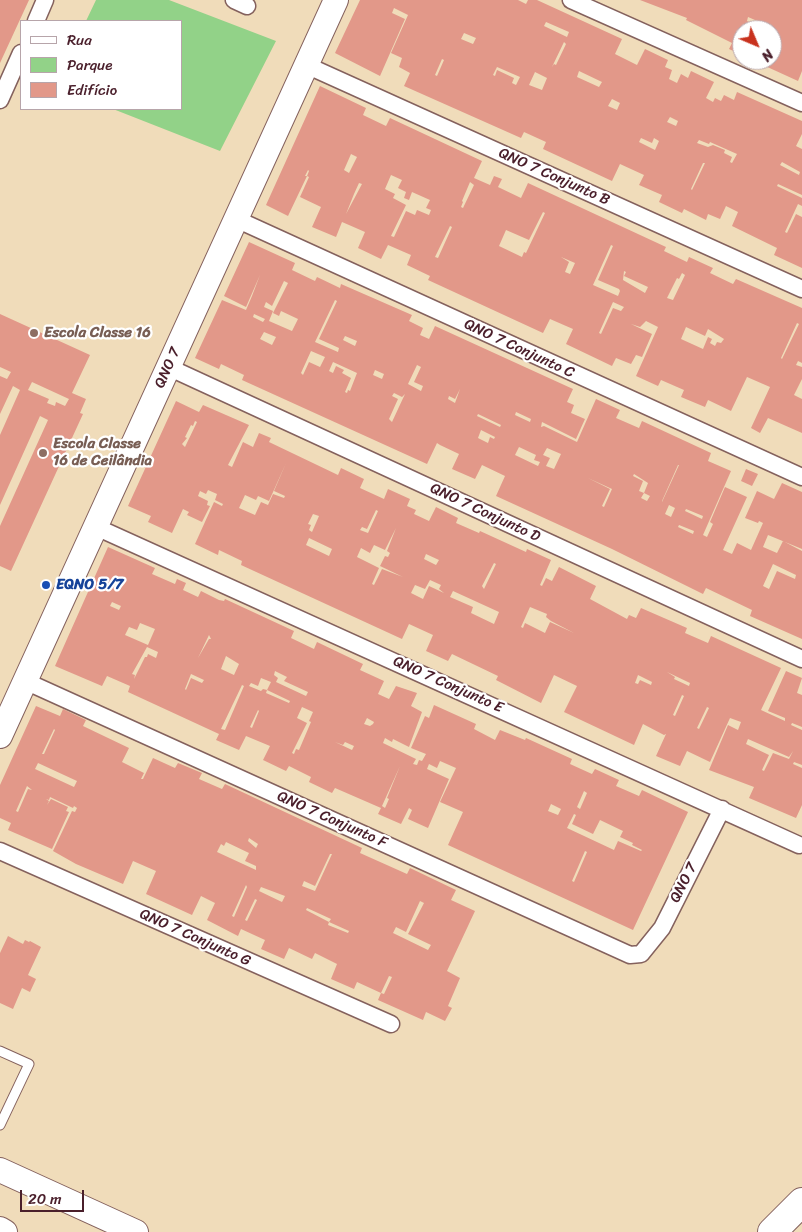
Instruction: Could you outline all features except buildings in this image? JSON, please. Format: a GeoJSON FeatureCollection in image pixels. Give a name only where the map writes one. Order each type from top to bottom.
{"type":"FeatureCollection","features":[{"type":"Feature","properties":{"kind":"highway"},"geometry":{"type":"LineString","coordinates":[[772,1232],[802,1202]]}},
{"type":"Feature","properties":{"kind":"main road","name":"QNO 7"},"geometry":{"type":"LineString","coordinates":[[0,736],[336,0]]}},
{"type":"Feature","properties":{"kind":"main road"},"geometry":{"type":"LineString","coordinates":[[0,1170],[136,1232]]}},
{"type":"Feature","properties":{"kind":"main road"},"geometry":{"type":"LineString","coordinates":[[0,1230],[6,1232]]}},
{"type":"Feature","properties":{"kind":"street"},"geometry":{"type":"LineString","coordinates":[[36,20],[45,0]]}},
{"type":"Feature","properties":{"kind":"street"},"geometry":{"type":"LineString","coordinates":[[571,0],[802,104]]}},
{"type":"Feature","properties":{"kind":"street"},"geometry":{"type":"LineString","coordinates":[[0,100],[20,55]]}},
{"type":"Feature","properties":{"kind":"street","name":"QNO 7 Conjunto B"},"geometry":{"type":"LineString","coordinates":[[306,65],[802,289]]}},
{"type":"Feature","properties":{"kind":"street","name":"QNO 7 Conjunto C"},"geometry":{"type":"LineString","coordinates":[[236,219],[802,477]]}},
{"type":"Feature","properties":{"kind":"street","name":"QNO 7 Conjunto D"},"geometry":{"type":"LineString","coordinates":[[168,367],[802,659]]}},
{"type":"Feature","properties":{"kind":"street","name":"QNO 7 Conjunto E"},"geometry":{"type":"LineString","coordinates":[[96,527],[722,808],[799,845]]}},
{"type":"Feature","properties":{"kind":"street","name":"QNO 7 Conjunto F"},"geometry":{"type":"LineString","coordinates":[[25,681],[630,955],[640,954]]}},
{"type":"Feature","properties":{"kind":"street","name":"QNO 7"},"geometry":{"type":"LineString","coordinates":[[640,954],[662,928],[722,808]]}},
{"type":"Feature","properties":{"kind":"street","name":"QNO 7 Conjunto G"},"geometry":{"type":"LineString","coordinates":[[0,851],[391,1024]]}},
{"type":"Feature","properties":{"kind":"lane"},"geometry":{"type":"LineString","coordinates":[[0,1051],[29,1064],[0,1123]]}},
{"type":"Feature","properties":{"kind":"green space"},"geometry":{"type":"Polygon","coordinates":[[[96,0],[169,0],[276,41],[220,151],[116,110],[182,110],[182,20],[86,20],[96,0]]]}},
{"type":"Feature","properties":{"kind":"place","name":"Escola Classe 16"},"geometry":{"type":"Point","coordinates":[34,333]}},
{"type":"Feature","properties":{"kind":"place","name":"Escola Classe 16 de Ceilândia"},"geometry":{"type":"Point","coordinates":[43,453]}},
{"type":"Feature","properties":{"kind":"place","name":"EQNO 5/7"},"geometry":{"type":"Point","coordinates":[46,585]}}]}
